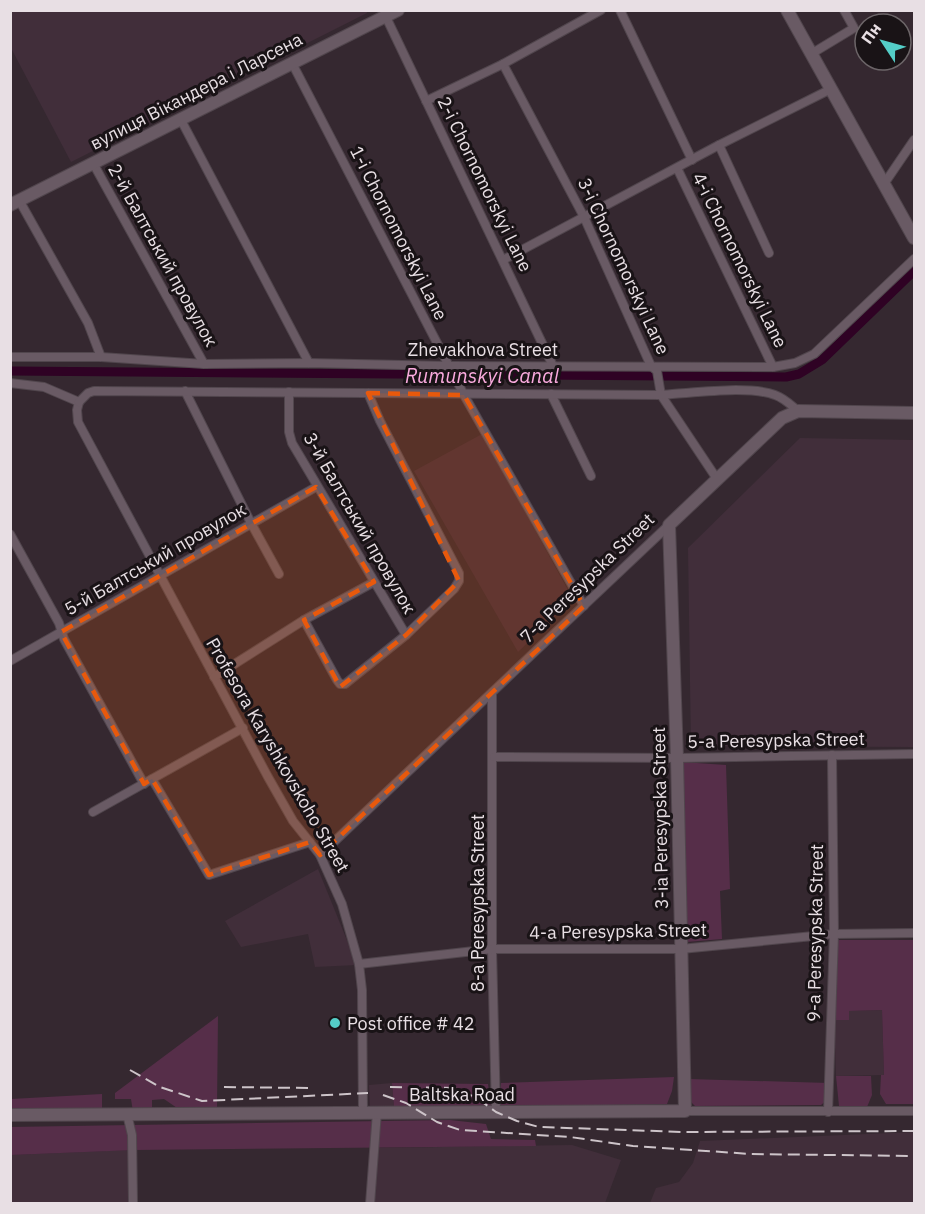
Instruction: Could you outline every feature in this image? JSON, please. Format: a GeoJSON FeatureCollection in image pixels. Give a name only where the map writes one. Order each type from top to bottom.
{"type":"FeatureCollection","features":[{"type":"Feature","properties":{"kind":"main road","name":"вулиця Вікандера і Ларсена"},"geometry":{"type":"LineString","coordinates":[[15,203],[398,10]]}},
{"type":"Feature","properties":{"kind":"main road"},"geometry":{"type":"LineString","coordinates":[[787,10],[915,238]]}},
{"type":"Feature","properties":{"kind":"main road"},"geometry":{"type":"LineString","coordinates":[[798,411],[915,413]]}},
{"type":"Feature","properties":{"kind":"main road","name":"7-a Peresypska Street"},"geometry":{"type":"LineString","coordinates":[[669,525],[782,418],[798,411]]}},
{"type":"Feature","properties":{"kind":"main road","name":"3-ia Peresypska Street"},"geometry":{"type":"LineString","coordinates":[[669,525],[678,758],[686,1111]]}},
{"type":"Feature","properties":{"kind":"main road","name":"Baltska Road"},"geometry":{"type":"LineString","coordinates":[[10,1116],[686,1111]]}},
{"type":"Feature","properties":{"kind":"street"},"geometry":{"type":"LineString","coordinates":[[426,101],[503,64],[602,10]]}},
{"type":"Feature","properties":{"kind":"street","name":"4-i Chornomorskyi Lane"},"geometry":{"type":"LineString","coordinates":[[620,10],[692,160]]}},
{"type":"Feature","properties":{"kind":"street"},"geometry":{"type":"LineString","coordinates":[[811,54],[854,28],[844,10]]}},
{"type":"Feature","properties":{"kind":"street","name":"2-i Chornomorskyi Lane"},"geometry":{"type":"LineString","coordinates":[[386,17],[553,366]]}},
{"type":"Feature","properties":{"kind":"street","name":"1-i Chornomorskyi Lane"},"geometry":{"type":"LineString","coordinates":[[292,63],[463,392],[584,606]]}},
{"type":"Feature","properties":{"kind":"street","name":"3-i Chornomorskyi Lane"},"geometry":{"type":"LineString","coordinates":[[503,64],[584,217],[654,369],[660,393],[717,479]]}},
{"type":"Feature","properties":{"kind":"street"},"geometry":{"type":"LineString","coordinates":[[503,260],[719,145],[831,89]]}},
{"type":"Feature","properties":{"kind":"street"},"geometry":{"type":"LineString","coordinates":[[181,120],[309,363]]}},
{"type":"Feature","properties":{"kind":"street"},"geometry":{"type":"LineString","coordinates":[[884,184],[915,140]]}},
{"type":"Feature","properties":{"kind":"street"},"geometry":{"type":"LineString","coordinates":[[719,145],[770,253]]}},
{"type":"Feature","properties":{"kind":"street","name":"2-й Балтський провулок"},"geometry":{"type":"LineString","coordinates":[[93,163],[204,363]]}},
{"type":"Feature","properties":{"kind":"street","name":"4-i Chornomorskyi Lane"},"geometry":{"type":"LineString","coordinates":[[677,168],[773,367]]}},
{"type":"Feature","properties":{"kind":"street"},"geometry":{"type":"LineString","coordinates":[[15,203],[88,323],[101,357]]}},
{"type":"Feature","properties":{"kind":"street","name":"Zhevakhova Street"},"geometry":{"type":"LineString","coordinates":[[10,357],[101,357],[204,363],[309,363],[451,369],[553,366],[654,369],[773,367],[795,363],[814,354],[915,259]]}},
{"type":"Feature","properties":{"kind":"street"},"geometry":{"type":"LineString","coordinates":[[10,383],[44,387],[79,402],[94,390],[551,394],[761,391],[775,394],[798,411]]}},
{"type":"Feature","properties":{"kind":"street"},"geometry":{"type":"LineString","coordinates":[[184,391],[251,524],[279,574]]}},
{"type":"Feature","properties":{"kind":"street","name":"3-й Балтський провулок"},"geometry":{"type":"LineString","coordinates":[[289,392],[289,432],[292,443],[316,487],[406,635]]}},
{"type":"Feature","properties":{"kind":"street"},"geometry":{"type":"LineString","coordinates":[[304,620],[340,684],[345,684],[406,635],[454,589],[459,581],[459,573],[380,421],[368,393]]}},
{"type":"Feature","properties":{"kind":"street"},"geometry":{"type":"LineString","coordinates":[[551,394],[591,476]]}},
{"type":"Feature","properties":{"kind":"street","name":"Profesora Karyshkovskoho Street"},"geometry":{"type":"LineString","coordinates":[[79,402],[78,422],[287,810],[320,855],[342,904],[359,964],[362,990],[363,1113]]}},
{"type":"Feature","properties":{"kind":"street","name":"5-й Балтський провулок"},"geometry":{"type":"LineString","coordinates":[[10,661],[316,487]]}},
{"type":"Feature","properties":{"kind":"street","name":"7-a Peresypska Street"},"geometry":{"type":"LineString","coordinates":[[320,855],[669,525]]}},
{"type":"Feature","properties":{"kind":"street"},"geometry":{"type":"LineString","coordinates":[[10,534],[144,784]]}},
{"type":"Feature","properties":{"kind":"street"},"geometry":{"type":"LineString","coordinates":[[214,677],[304,620],[374,582]]}},
{"type":"Feature","properties":{"kind":"street","name":"8-a Peresypska Street"},"geometry":{"type":"LineString","coordinates":[[492,694],[494,757],[492,949],[496,1112]]}},
{"type":"Feature","properties":{"kind":"street"},"geometry":{"type":"LineString","coordinates":[[93,812],[243,728]]}},
{"type":"Feature","properties":{"kind":"street","name":"5-a Peresypska Street"},"geometry":{"type":"LineString","coordinates":[[494,757],[678,758],[915,754]]}},
{"type":"Feature","properties":{"kind":"street","name":"9-a Peresypska Street"},"geometry":{"type":"LineString","coordinates":[[828,1112],[834,934],[832,755]]}},
{"type":"Feature","properties":{"kind":"street"},"geometry":{"type":"LineString","coordinates":[[152,779],[209,875],[310,842]]}},
{"type":"Feature","properties":{"kind":"street","name":"4-a Peresypska Street"},"geometry":{"type":"LineString","coordinates":[[359,964],[492,949],[681,949],[834,934],[915,933]]}},
{"type":"Feature","properties":{"kind":"street","name":"Baltska Road"},"geometry":{"type":"LineString","coordinates":[[686,1111],[915,1111]]}},
{"type":"Feature","properties":{"kind":"street"},"geometry":{"type":"LineString","coordinates":[[370,1203],[376,1112]]}},
{"type":"Feature","properties":{"kind":"street"},"geometry":{"type":"LineString","coordinates":[[127,1114],[132,1135],[133,1203]]}},
{"type":"Feature","properties":{"kind":"highlighted area"},"geometry":{"type":"Polygon","coordinates":[[[368,393],[464,395],[584,606],[320,855],[310,842],[209,875],[152,779],[144,784],[61,632],[316,487],[374,582],[304,620],[340,687],[406,635],[459,581],[368,393]]]}},
{"type":"Feature","properties":{"kind":"shaded area"},"geometry":{"type":"Polygon","coordinates":[[[12,10],[366,10],[367,13],[71,162],[11,48],[12,10]]]}},
{"type":"Feature","properties":{"kind":"shaded area"},"geometry":{"type":"Polygon","coordinates":[[[482,434],[573,599],[518,652],[414,471],[482,434]]]}},
{"type":"Feature","properties":{"kind":"shaded area"},"geometry":{"type":"Polygon","coordinates":[[[800,438],[914,440],[914,747],[691,746],[688,548],[800,438]]]}},
{"type":"Feature","properties":{"kind":"shaded area"},"geometry":{"type":"Polygon","coordinates":[[[682,762],[726,765],[730,889],[720,891],[722,939],[686,942],[682,762]]]}},
{"type":"Feature","properties":{"kind":"shaded area"},"geometry":{"type":"Polygon","coordinates":[[[318,869],[357,965],[315,967],[308,934],[241,947],[225,921],[318,869]]]}},
{"type":"Feature","properties":{"kind":"shaded area"},"geometry":{"type":"Polygon","coordinates":[[[837,940],[914,940],[914,1104],[886,1104],[880,1094],[881,1075],[884,1075],[882,1010],[849,1011],[849,1020],[834,1020],[837,940]]]}},
{"type":"Feature","properties":{"kind":"shaded area"},"geometry":{"type":"Polygon","coordinates":[[[882,1010],[884,1075],[836,1076],[834,1020],[849,1019],[849,1011],[882,1010]]]}},
{"type":"Feature","properties":{"kind":"shaded area"},"geometry":{"type":"Polygon","coordinates":[[[218,1016],[217,1108],[180,1110],[164,1099],[152,1100],[152,1111],[133,1112],[131,1099],[115,1099],[115,1093],[218,1016]]]}},
{"type":"Feature","properties":{"kind":"shaded area"},"geometry":{"type":"Polygon","coordinates":[[[836,1076],[871,1076],[872,1095],[867,1107],[839,1106],[836,1076]]]}},
{"type":"Feature","properties":{"kind":"shaded area"},"geometry":{"type":"Polygon","coordinates":[[[674,1077],[667,1104],[499,1107],[501,1083],[674,1077]]]}},
{"type":"Feature","properties":{"kind":"shaded area"},"geometry":{"type":"Polygon","coordinates":[[[689,1079],[829,1083],[828,1099],[821,1105],[695,1106],[689,1100],[689,1079]]]}},
{"type":"Feature","properties":{"kind":"shaded area"},"geometry":{"type":"Polygon","coordinates":[[[392,1083],[394,1107],[370,1109],[369,1085],[392,1083]]]}},
{"type":"Feature","properties":{"kind":"shaded area"},"geometry":{"type":"Polygon","coordinates":[[[392,1083],[488,1084],[491,1107],[394,1107],[392,1083]]]}},
{"type":"Feature","properties":{"kind":"shaded area"},"geometry":{"type":"Polygon","coordinates":[[[102,1094],[102,1111],[11,1112],[11,1099],[102,1094]]]}},
{"type":"Feature","properties":{"kind":"shaded area"},"geometry":{"type":"Polygon","coordinates":[[[450,1120],[486,1124],[491,1139],[535,1140],[536,1146],[135,1150],[11,1155],[10,1127],[450,1120]]]}},
{"type":"Feature","properties":{"kind":"shaded area"},"geometry":{"type":"Polygon","coordinates":[[[914,1132],[914,1203],[650,1203],[656,1188],[679,1182],[693,1163],[700,1141],[914,1132]]]}},
{"type":"Feature","properties":{"kind":"shaded area"},"geometry":{"type":"Polygon","coordinates":[[[572,1145],[621,1160],[605,1203],[371,1204],[375,1148],[572,1145]]]}},
{"type":"Feature","properties":{"kind":"shaded area"},"geometry":{"type":"Polygon","coordinates":[[[130,1150],[131,1203],[11,1203],[10,1155],[130,1150]]]}},
{"type":"Feature","properties":{"kind":"waterway","name":"Rumunskyi Canal"},"geometry":{"type":"LineString","coordinates":[[10,371],[786,377],[799,374],[822,360],[914,271]]}},
{"type":"Feature","properties":{"kind":"railway"},"geometry":{"type":"LineString","coordinates":[[130,1070],[160,1087],[202,1101],[368,1093]]}},
{"type":"Feature","properties":{"kind":"railway"},"geometry":{"type":"LineString","coordinates":[[224,1087],[308,1088]]}},
{"type":"Feature","properties":{"kind":"railway"},"geometry":{"type":"LineString","coordinates":[[390,1087],[455,1088],[477,1098],[496,1112],[539,1127],[683,1132],[914,1131]]}},
{"type":"Feature","properties":{"kind":"railway"},"geometry":{"type":"LineString","coordinates":[[383,1095],[406,1103],[437,1122],[460,1130],[570,1137],[633,1146],[751,1154],[914,1156]]}},
{"type":"Feature","properties":{"kind":"place","name":"Post office # 42"},"geometry":{"type":"Point","coordinates":[335,1023]}}]}
